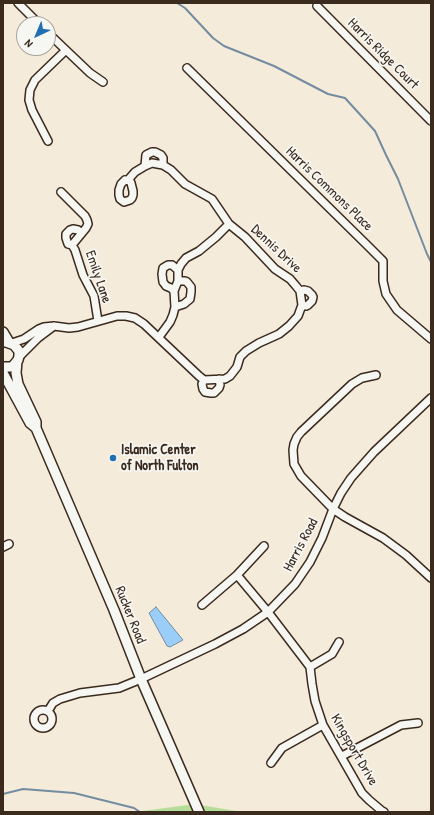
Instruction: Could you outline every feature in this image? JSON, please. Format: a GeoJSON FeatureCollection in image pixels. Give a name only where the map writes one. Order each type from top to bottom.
{"type":"FeatureCollection","features":[{"type":"Feature","properties":{"kind":"main road"},"geometry":{"type":"LineString","coordinates":[[3,332],[8,343],[17,348],[19,351],[18,359],[13,366],[3,367]]}},
{"type":"Feature","properties":{"kind":"main road","name":"Rucker Road"},"geometry":{"type":"LineString","coordinates":[[18,359],[16,373],[18,384],[36,422],[36,428],[114,610],[141,679],[200,812]]}},
{"type":"Feature","properties":{"kind":"main road","name":"Rucker Road"},"geometry":{"type":"LineString","coordinates":[[3,373],[30,424],[36,428]]}},
{"type":"Feature","properties":{"kind":"street"},"geometry":{"type":"LineString","coordinates":[[18,3],[31,16]]}},
{"type":"Feature","properties":{"kind":"street","name":"Harris Ridge Court"},"geometry":{"type":"LineString","coordinates":[[317,6],[431,121]]}},
{"type":"Feature","properties":{"kind":"street"},"geometry":{"type":"LineString","coordinates":[[56,42],[90,73],[103,82]]}},
{"type":"Feature","properties":{"kind":"street"},"geometry":{"type":"LineString","coordinates":[[48,141],[32,110],[29,100],[30,90],[36,80],[65,51]]}},
{"type":"Feature","properties":{"kind":"street","name":"Harris Commons Place"},"geometry":{"type":"LineString","coordinates":[[187,68],[383,261],[383,281],[386,294],[396,310],[431,339]]}},
{"type":"Feature","properties":{"kind":"street","name":"Dennis Drive"},"geometry":{"type":"LineString","coordinates":[[145,166],[146,155],[155,152],[163,158],[163,165],[171,170],[185,184],[212,199],[229,224],[245,237],[275,269],[290,279],[296,286],[300,291],[302,305]]}},
{"type":"Feature","properties":{"kind":"street"},"geometry":{"type":"LineString","coordinates":[[128,180],[135,172],[152,163],[163,165]]}},
{"type":"Feature","properties":{"kind":"street","name":"Emily Lane"},"geometry":{"type":"LineString","coordinates":[[61,192],[84,216],[88,224],[72,245]]}},
{"type":"Feature","properties":{"kind":"street"},"geometry":{"type":"LineString","coordinates":[[229,224],[216,237],[186,258],[178,270],[178,281],[174,291],[175,307],[170,322],[159,337],[199,376],[204,380],[219,380],[230,376],[237,366],[240,357],[246,351],[279,334],[298,316],[302,305],[306,306],[312,301],[313,297],[308,291],[300,291]]}},
{"type":"Feature","properties":{"kind":"street","name":"Emily Lane"},"geometry":{"type":"LineString","coordinates":[[82,233],[78,230],[70,230],[66,234],[66,241],[68,244],[72,245],[75,250],[83,275],[94,296],[98,321],[117,316],[135,318],[159,337]]}},
{"type":"Feature","properties":{"kind":"street"},"geometry":{"type":"LineString","coordinates":[[174,291],[163,282],[163,268],[168,265],[172,265],[178,270]]}},
{"type":"Feature","properties":{"kind":"street"},"geometry":{"type":"LineString","coordinates":[[175,307],[184,304],[190,299],[191,292],[191,287],[187,282],[178,281]]}},
{"type":"Feature","properties":{"kind":"street"},"geometry":{"type":"LineString","coordinates":[[8,343],[30,335],[44,327],[78,327],[98,321]]}},
{"type":"Feature","properties":{"kind":"street"},"geometry":{"type":"LineString","coordinates":[[18,359],[38,338],[54,326]]}},
{"type":"Feature","properties":{"kind":"street"},"geometry":{"type":"LineString","coordinates":[[376,375],[362,378],[352,384],[301,432],[294,444],[294,464],[301,476],[333,509],[383,538],[406,555],[430,576]]}},
{"type":"Feature","properties":{"kind":"street"},"geometry":{"type":"LineString","coordinates":[[204,380],[202,384],[204,390],[206,392],[214,393],[219,388],[219,380]]}},
{"type":"Feature","properties":{"kind":"street","name":"Harris Road"},"geometry":{"type":"LineString","coordinates":[[48,711],[53,704],[60,699],[80,693],[118,688],[141,679],[243,629],[268,612],[295,584],[310,562],[322,538],[333,509],[351,478],[374,452],[431,398]]}},
{"type":"Feature","properties":{"kind":"street"},"geometry":{"type":"LineString","coordinates":[[202,605],[237,575],[264,546]]}},
{"type":"Feature","properties":{"kind":"street"},"geometry":{"type":"LineString","coordinates":[[237,575],[268,612],[310,667],[332,654],[339,642]]}},
{"type":"Feature","properties":{"kind":"street","name":"Kingsport Drive"},"geometry":{"type":"LineString","coordinates":[[310,667],[315,701],[323,725],[362,793],[384,812]]}},
{"type":"Feature","properties":{"kind":"street"},"geometry":{"type":"LineString","coordinates":[[342,756],[401,725],[418,722]]}},
{"type":"Feature","properties":{"kind":"street"},"geometry":{"type":"LineString","coordinates":[[271,763],[282,748],[323,725]]}},
{"type":"Feature","properties":{"kind":"green space"},"geometry":{"type":"Polygon","coordinates":[[[195,804],[242,812],[135,812],[195,804]]]}},
{"type":"Feature","properties":{"kind":"water"},"geometry":{"type":"Polygon","coordinates":[[[156,607],[183,640],[170,647],[167,646],[149,613],[156,607]]]}},
{"type":"Feature","properties":{"kind":"waterway"},"geometry":{"type":"LineString","coordinates":[[177,3],[185,8],[213,38],[224,46],[274,66],[328,94],[345,98],[375,131],[398,179],[431,262]]}},
{"type":"Feature","properties":{"kind":"waterway"},"geometry":{"type":"LineString","coordinates":[[3,794],[23,789],[74,793],[134,808],[140,812]]}},
{"type":"Feature","properties":{"kind":"place","name":"Islamic Center of North Fulton"},"geometry":{"type":"Point","coordinates":[113,458]}}]}
